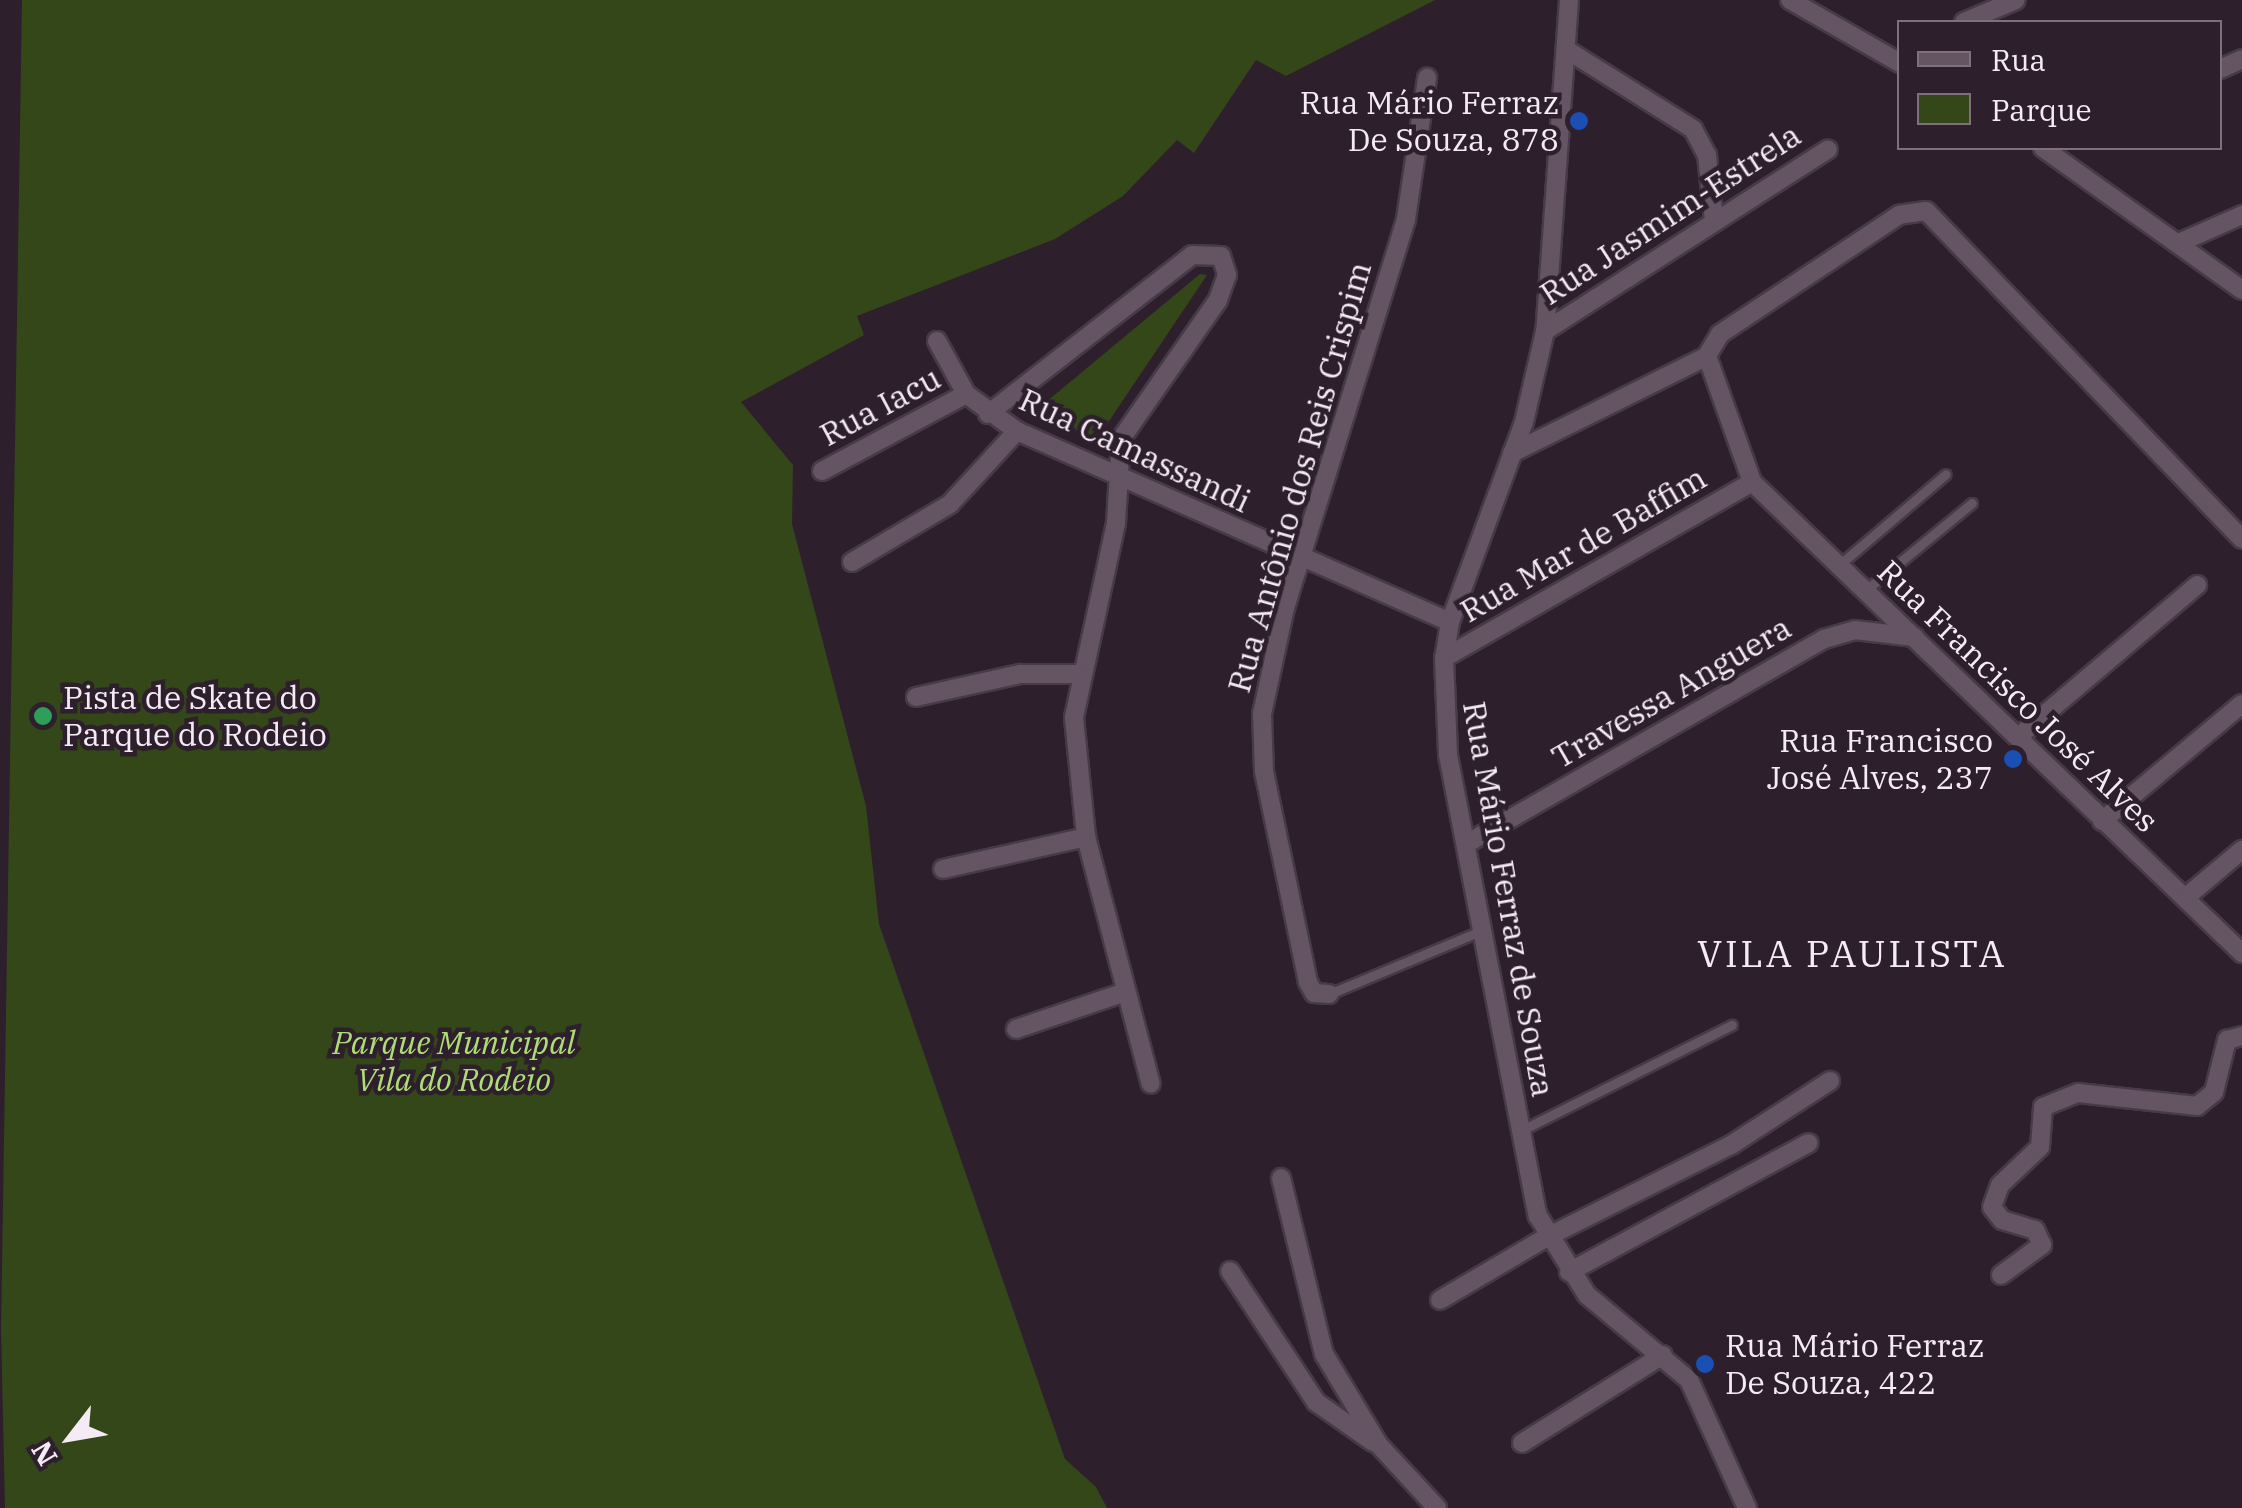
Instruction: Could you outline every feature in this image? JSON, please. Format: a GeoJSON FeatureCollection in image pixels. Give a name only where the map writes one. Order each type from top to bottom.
{"type":"FeatureCollection","features":[{"type":"Feature","properties":{"kind":"street","name":"Rua Mário Ferraz de Souza"},"geometry":{"type":"LineString","coordinates":[[1569,0],[1545,331],[1512,454],[1450,622],[1444,658],[1448,756],[1486,929],[1529,1192],[1547,1236],[1569,1272],[1602,1309],[1663,1355],[1700,1396],[1747,1508]]}},
{"type":"Feature","properties":{"kind":"street"},"geometry":{"type":"LineString","coordinates":[[1790,0],[1895,56]]}},
{"type":"Feature","properties":{"kind":"street"},"geometry":{"type":"LineString","coordinates":[[1969,20],[2016,0]]}},
{"type":"Feature","properties":{"kind":"street"},"geometry":{"type":"LineString","coordinates":[[1567,50],[1693,129],[1708,155],[1714,221]]}},
{"type":"Feature","properties":{"kind":"street","name":"Rua Antônio dos Reis Crispim"},"geometry":{"type":"LineString","coordinates":[[1329,994],[1314,993],[1308,982],[1261,741],[1300,558],[1406,219],[1427,78]]}},
{"type":"Feature","properties":{"kind":"street","name":"Rua Jasmim-Estrela"},"geometry":{"type":"LineString","coordinates":[[1545,331],[1828,149]]}},
{"type":"Feature","properties":{"kind":"street"},"geometry":{"type":"LineString","coordinates":[[2046,150],[2180,242],[2242,290]]}},
{"type":"Feature","properties":{"kind":"street"},"geometry":{"type":"LineString","coordinates":[[1512,454],[1707,356],[1720,334],[1899,214],[1926,211],[2242,539]]}},
{"type":"Feature","properties":{"kind":"street"},"geometry":{"type":"LineString","coordinates":[[2180,242],[2242,215]]}},
{"type":"Feature","properties":{"kind":"street"},"geometry":{"type":"LineString","coordinates":[[988,414],[1192,254],[1221,256],[1228,275],[1218,300],[1121,439],[1116,523],[1078,674],[1072,741],[1086,837],[1151,1084]]}},
{"type":"Feature","properties":{"kind":"street","name":"Rua Camassandi"},"geometry":{"type":"LineString","coordinates":[[937,340],[966,394],[988,414],[1017,431],[1450,622]]}},
{"type":"Feature","properties":{"kind":"street"},"geometry":{"type":"LineString","coordinates":[[1707,356],[1752,482]]}},
{"type":"Feature","properties":{"kind":"street","name":"Rua Iacu"},"geometry":{"type":"LineString","coordinates":[[822,471],[966,394]]}},
{"type":"Feature","properties":{"kind":"street"},"geometry":{"type":"LineString","coordinates":[[852,562],[950,504],[1017,431]]}},
{"type":"Feature","properties":{"kind":"street","name":"Rua Francisco José Alves"},"geometry":{"type":"LineString","coordinates":[[1752,482],[2242,953]]}},
{"type":"Feature","properties":{"kind":"street","name":"Rua Mar de Baffim"},"geometry":{"type":"LineString","coordinates":[[1444,658],[1752,482]]}},
{"type":"Feature","properties":{"kind":"street"},"geometry":{"type":"LineString","coordinates":[[2018,737],[2197,586]]}},
{"type":"Feature","properties":{"kind":"street","name":"Travessa Anguera"},"geometry":{"type":"LineString","coordinates":[[1466,844],[1824,639],[1855,630],[1916,637]]}},
{"type":"Feature","properties":{"kind":"street"},"geometry":{"type":"LineString","coordinates":[[916,697],[1020,674],[1078,674]]}},
{"type":"Feature","properties":{"kind":"street"},"geometry":{"type":"LineString","coordinates":[[2102,821],[2242,704]]}},
{"type":"Feature","properties":{"kind":"street"},"geometry":{"type":"LineString","coordinates":[[943,869],[1086,837]]}},
{"type":"Feature","properties":{"kind":"street"},"geometry":{"type":"LineString","coordinates":[[2185,898],[2242,850]]}},
{"type":"Feature","properties":{"kind":"street"},"geometry":{"type":"LineString","coordinates":[[1016,1030],[1125,992]]}},
{"type":"Feature","properties":{"kind":"street"},"geometry":{"type":"LineString","coordinates":[[2001,1275],[2042,1245],[2035,1230],[2002,1220],[1992,1200],[2000,1185],[2035,1157],[2043,1107],[2078,1093],[2197,1106],[2214,1092],[2226,1040],[2242,1036]]}},
{"type":"Feature","properties":{"kind":"street"},"geometry":{"type":"LineString","coordinates":[[1440,1300],[1547,1236],[1768,1120],[1830,1081]]}},
{"type":"Feature","properties":{"kind":"street"},"geometry":{"type":"LineString","coordinates":[[1569,1272],[1809,1143]]}},
{"type":"Feature","properties":{"kind":"street"},"geometry":{"type":"LineString","coordinates":[[1281,1178],[1312,1322],[1338,1383],[1378,1444],[1437,1508]]}},
{"type":"Feature","properties":{"kind":"street"},"geometry":{"type":"LineString","coordinates":[[1230,1271],[1316,1402],[1378,1444]]}},
{"type":"Feature","properties":{"kind":"street"},"geometry":{"type":"LineString","coordinates":[[1522,1444],[1663,1355]]}},
{"type":"Feature","properties":{"kind":"lane"},"geometry":{"type":"LineString","coordinates":[[1839,565],[1946,474]]}},
{"type":"Feature","properties":{"kind":"lane"},"geometry":{"type":"LineString","coordinates":[[1866,590],[1972,503]]}},
{"type":"Feature","properties":{"kind":"lane"},"geometry":{"type":"LineString","coordinates":[[1329,994],[1486,929]]}},
{"type":"Feature","properties":{"kind":"lane"},"geometry":{"type":"LineString","coordinates":[[1518,1132],[1732,1026]]}},
{"type":"Feature","properties":{"kind":"green space","name":"Parque Municipal Vila do Rodeio"},"geometry":{"type":"Polygon","coordinates":[[[22,0],[1435,0],[1286,76],[1256,60],[1194,153],[1177,140],[1123,196],[1055,239],[857,316],[864,335],[741,402],[793,465],[792,524],[866,806],[879,924],[1065,1459],[1096,1487],[1107,1508],[5,1508],[1,1329],[22,0]]]}},
{"type":"Feature","properties":{"kind":"green space"},"geometry":{"type":"Polygon","coordinates":[[[1200,274],[1207,275],[1097,439],[1034,412],[1200,274]]]}},
{"type":"Feature","properties":{"kind":"place","name":"Rua Mário Ferraz De Souza, 878"},"geometry":{"type":"Point","coordinates":[1579,121]}},
{"type":"Feature","properties":{"kind":"place","name":"Pista de Skate do Parque do Rodeio"},"geometry":{"type":"Point","coordinates":[43,716]}},
{"type":"Feature","properties":{"kind":"place","name":"Rua Francisco José Alves, 237"},"geometry":{"type":"Point","coordinates":[2013,759]}},
{"type":"Feature","properties":{"kind":"place","name":"Rua Mário Ferraz De Souza, 422"},"geometry":{"type":"Point","coordinates":[1705,1364]}},
{"type":"Feature","properties":{"kind":"district","name":"VILA PAULISTA"},"geometry":{"type":"Point","coordinates":[1852,953]}}]}
